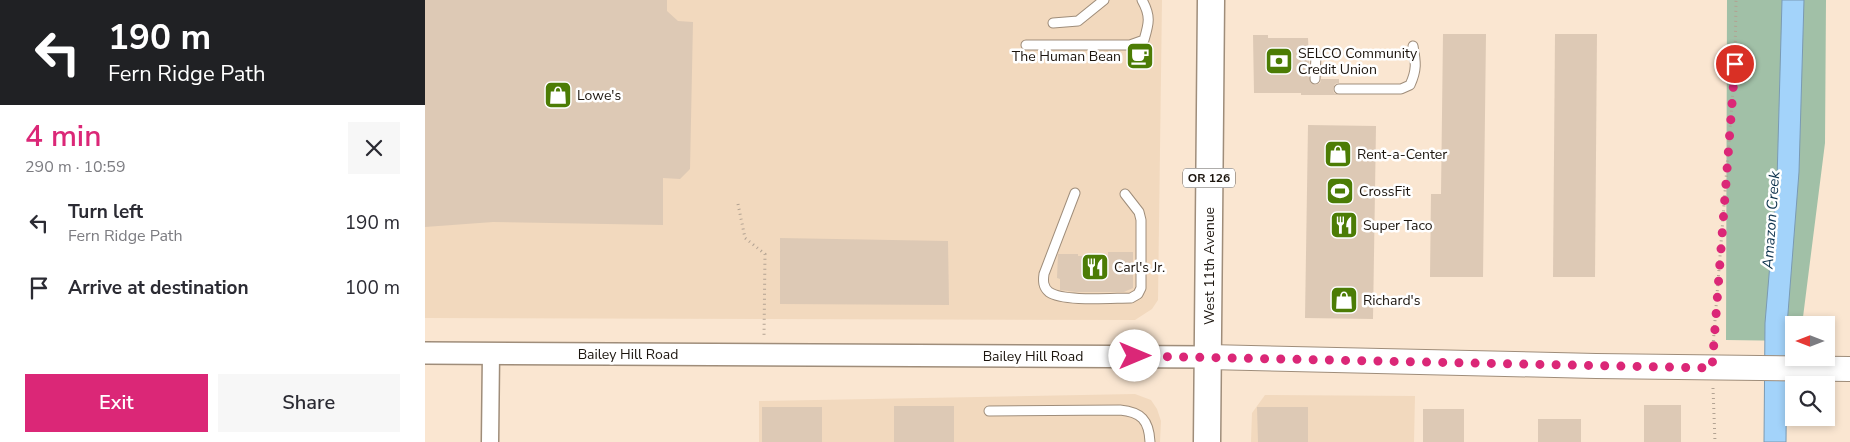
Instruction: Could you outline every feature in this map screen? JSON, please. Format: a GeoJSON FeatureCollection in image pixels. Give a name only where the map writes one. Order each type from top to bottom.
{"type":"FeatureCollection","features":[{"type":"Feature","properties":{"kind":"main road","name":"West 11th Avenue"},"geometry":{"type":"LineString","coordinates":[[1207,442],[1211,0]]}},
{"type":"Feature","properties":{"kind":"main road","name":"Bailey Hill Road"},"geometry":{"type":"LineString","coordinates":[[1208,357],[1850,369]]}},
{"type":"Feature","properties":{"kind":"street","name":"Bailey Hill Road"},"geometry":{"type":"LineString","coordinates":[[425,352],[1208,357]]}},
{"type":"Feature","properties":{"kind":"street"},"geometry":{"type":"LineString","coordinates":[[490,442],[491,353]]}},
{"type":"Feature","properties":{"kind":"lane"},"geometry":{"type":"LineString","coordinates":[[1053,23],[1078,21],[1104,0]]}},
{"type":"Feature","properties":{"kind":"lane"},"geometry":{"type":"LineString","coordinates":[[1026,45],[1131,45],[1143,40],[1149,24],[1148,11],[1142,0]]}},
{"type":"Feature","properties":{"kind":"lane"},"geometry":{"type":"LineString","coordinates":[[1339,89],[1401,89],[1410,85],[1416,74],[1413,46]]}},
{"type":"Feature","properties":{"kind":"lane"},"geometry":{"type":"LineString","coordinates":[[1315,79],[1316,55]]}},
{"type":"Feature","properties":{"kind":"lane"},"geometry":{"type":"LineString","coordinates":[[1075,193],[1044,274],[1043,283],[1048,291],[1063,297],[1131,298],[1138,294],[1141,288],[1141,220],[1139,212],[1125,194]]}},
{"type":"Feature","properties":{"kind":"lane"},"geometry":{"type":"LineString","coordinates":[[989,410],[1133,411],[1141,417],[1147,426],[1149,442]]}},
{"type":"Feature","properties":{"kind":"path"},"geometry":{"type":"LineString","coordinates":[[1715,442],[1717,368],[1735,64],[1736,0]]}},
{"type":"Feature","properties":{"kind":"path"},"geometry":{"type":"LineString","coordinates":[[738,204],[745,238],[765,254],[764,355]]}},
{"type":"Feature","properties":{"kind":"shaded area"},"geometry":{"type":"Polygon","coordinates":[[[425,0],[1162,0],[1158,300],[1152,309],[1135,320],[425,318],[425,0]]]}},
{"type":"Feature","properties":{"kind":"shaded area"},"geometry":{"type":"Polygon","coordinates":[[[1135,394],[1151,400],[1157,409],[1161,421],[1160,442],[759,442],[759,401],[1135,394]]]}},
{"type":"Feature","properties":{"kind":"shaded area"},"geometry":{"type":"Polygon","coordinates":[[[1265,395],[1415,396],[1414,442],[1251,442],[1252,413],[1265,395]]]}},
{"type":"Feature","properties":{"kind":"green space"},"geometry":{"type":"Polygon","coordinates":[[[1727,0],[1826,0],[1825,143],[1803,316],[1785,316],[1785,341],[1726,340],[1727,0]]]}},
{"type":"Feature","properties":{"kind":"water"},"geometry":{"type":"Polygon","coordinates":[[[1782,0],[1804,0],[1799,172],[1788,316],[1785,316],[1786,442],[1764,442],[1765,323],[1777,180],[1782,0]]]}},
{"type":"Feature","properties":{"kind":"building","name":"Lowe's"},"geometry":{"type":"Polygon","coordinates":[[[425,0],[667,0],[667,11],[678,21],[693,22],[690,169],[680,179],[663,178],[663,225],[493,222],[425,227],[425,0]]]}},
{"type":"Feature","properties":{"kind":"building"},"geometry":{"type":"Polygon","coordinates":[[[1443,34],[1486,34],[1483,277],[1430,277],[1431,194],[1441,194],[1443,34]]]}},
{"type":"Feature","properties":{"kind":"building"},"geometry":{"type":"Polygon","coordinates":[[[1555,34],[1597,34],[1595,277],[1553,277],[1555,34]]]}},
{"type":"Feature","properties":{"kind":"building"},"geometry":{"type":"Polygon","coordinates":[[[1253,35],[1268,35],[1268,38],[1308,38],[1310,82],[1315,85],[1320,83],[1321,79],[1339,79],[1339,83],[1335,84],[1333,89],[1334,93],[1338,95],[1254,93],[1253,35]]]}},
{"type":"Feature","properties":{"kind":"building"},"geometry":{"type":"Polygon","coordinates":[[[1308,125],[1376,126],[1373,319],[1305,318],[1308,125]]]}},
{"type":"Feature","properties":{"kind":"building"},"geometry":{"type":"Polygon","coordinates":[[[780,238],[948,241],[949,305],[780,304],[780,238]]]}},
{"type":"Feature","properties":{"kind":"building","name":"Carl's Jr."},"geometry":{"type":"Polygon","coordinates":[[[1108,252],[1133,252],[1133,288],[1124,292],[1060,290],[1060,279],[1057,278],[1058,254],[1108,256],[1108,252]]]}},
{"type":"Feature","properties":{"kind":"building"},"geometry":{"type":"Polygon","coordinates":[[[1644,405],[1681,405],[1681,442],[1644,442],[1644,405]]]}},
{"type":"Feature","properties":{"kind":"building"},"geometry":{"type":"Polygon","coordinates":[[[894,406],[954,406],[954,442],[894,442],[894,406]]]}},
{"type":"Feature","properties":{"kind":"building"},"geometry":{"type":"Polygon","coordinates":[[[762,407],[822,407],[822,442],[762,442],[762,407]]]}},
{"type":"Feature","properties":{"kind":"building"},"geometry":{"type":"Polygon","coordinates":[[[1257,407],[1308,407],[1308,442],[1258,442],[1257,407]]]}},
{"type":"Feature","properties":{"kind":"building"},"geometry":{"type":"Polygon","coordinates":[[[1423,409],[1464,409],[1464,442],[1423,442],[1423,409]]]}},
{"type":"Feature","properties":{"kind":"building"},"geometry":{"type":"Polygon","coordinates":[[[1538,419],[1581,419],[1581,442],[1538,442],[1538,419]]]}},
{"type":"Feature","properties":{"kind":"place","name":"The Human Bean"},"geometry":{"type":"Point","coordinates":[1140,56]}},
{"type":"Feature","properties":{"kind":"place","name":"SELCO Community Credit Union"},"geometry":{"type":"Point","coordinates":[1279,61]}},
{"type":"Feature","properties":{"kind":"place","name":"Lowe's"},"geometry":{"type":"Point","coordinates":[558,95]}},
{"type":"Feature","properties":{"kind":"place","name":"Rent-a-Center"},"geometry":{"type":"Point","coordinates":[1338,154]}},
{"type":"Feature","properties":{"kind":"place","name":"CrossFit"},"geometry":{"type":"Point","coordinates":[1340,191]}},
{"type":"Feature","properties":{"kind":"place","name":"Super Taco"},"geometry":{"type":"Point","coordinates":[1344,225]}},
{"type":"Feature","properties":{"kind":"place","name":"Carl's Jr."},"geometry":{"type":"Point","coordinates":[1095,267]}},
{"type":"Feature","properties":{"kind":"place","name":"Richard's"},"geometry":{"type":"Point","coordinates":[1344,300]}},
{"type":"Feature","properties":{"kind":"route"},"geometry":{"type":"LineString","coordinates":[[1135,356],[1712,368],[1735,64]]}},
{"type":"Feature","properties":{"kind":"water label","name":"Amazon Creek"},"geometry":{"type":"Point","coordinates":[1771,220]}}]}
